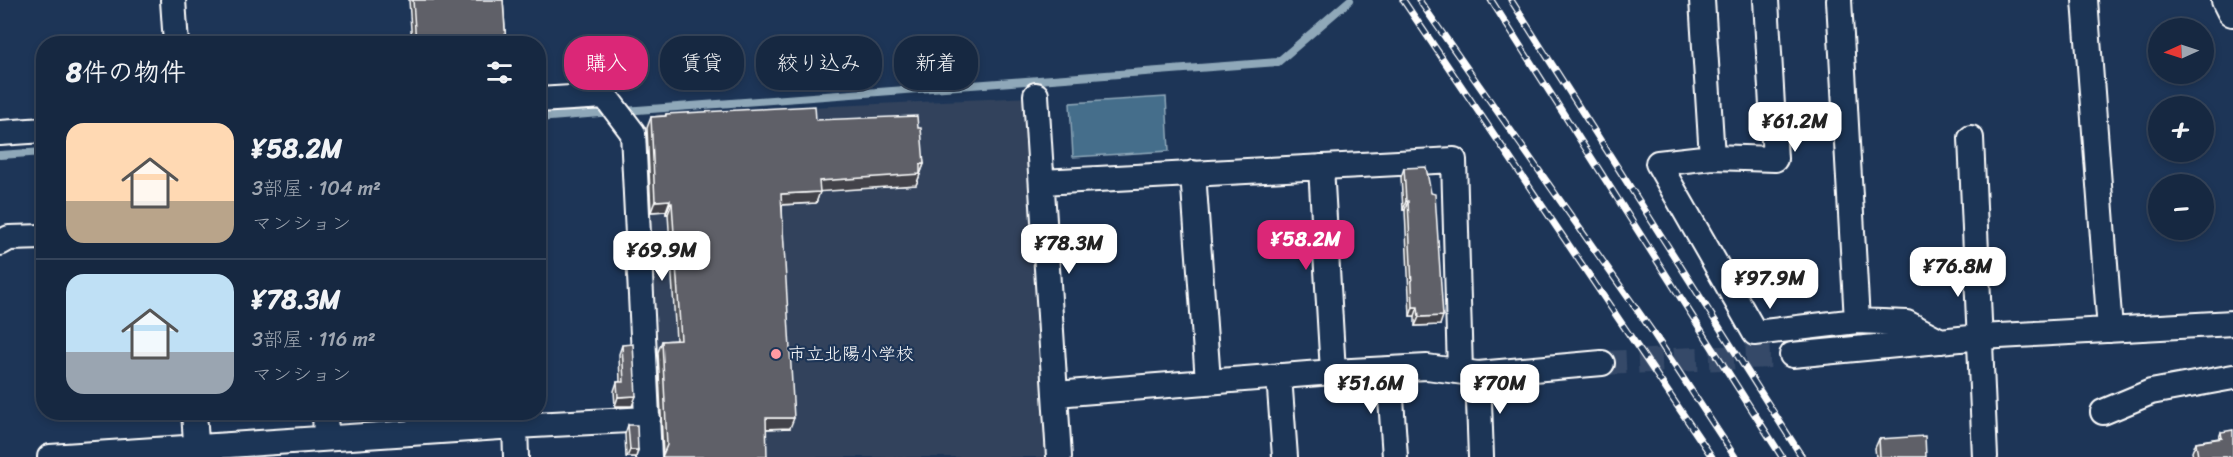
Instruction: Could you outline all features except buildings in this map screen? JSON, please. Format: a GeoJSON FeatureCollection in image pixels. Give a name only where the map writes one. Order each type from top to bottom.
{"type":"FeatureCollection","features":[{"type":"Feature","properties":{"kind":"street"},"geometry":{"type":"LineString","coordinates":[[173,0],[175,36]]}},
{"type":"Feature","properties":{"kind":"street"},"geometry":{"type":"LineString","coordinates":[[1702,0],[1712,157]]}},
{"type":"Feature","properties":{"kind":"street"},"geometry":{"type":"LineString","coordinates":[[1766,0],[1775,159],[1712,157],[1658,163],[1755,333],[1857,321],[1907,323],[1941,341]]}},
{"type":"Feature","properties":{"kind":"street"},"geometry":{"type":"LineString","coordinates":[[1839,0],[1857,321]]}},
{"type":"Feature","properties":{"kind":"street"},"geometry":{"type":"LineString","coordinates":[[2085,0],[2110,330]]}},
{"type":"Feature","properties":{"kind":"street"},"geometry":{"type":"LineString","coordinates":[[2228,0],[2233,10]]}},
{"type":"Feature","properties":{"kind":"street"},"geometry":{"type":"LineString","coordinates":[[1036,95],[1059,457]]}},
{"type":"Feature","properties":{"kind":"street"},"geometry":{"type":"LineString","coordinates":[[546,100],[605,96],[633,133],[650,457]]}},
{"type":"Feature","properties":{"kind":"street"},"geometry":{"type":"LineString","coordinates":[[0,133],[36,131]]}},
{"type":"Feature","properties":{"kind":"street"},"geometry":{"type":"LineString","coordinates":[[1971,138],[1985,457]]}},
{"type":"Feature","properties":{"kind":"street"},"geometry":{"type":"LineString","coordinates":[[1042,182],[1454,160],[1469,373],[1481,457]]}},
{"type":"Feature","properties":{"kind":"street"},"geometry":{"type":"LineString","coordinates":[[1321,166],[1333,372]]}},
{"type":"Feature","properties":{"kind":"street"},"geometry":{"type":"LineString","coordinates":[[1193,173],[1208,381]]}},
{"type":"Feature","properties":{"kind":"street"},"geometry":{"type":"LineString","coordinates":[[0,243],[9,238],[36,237]]}},
{"type":"Feature","properties":{"kind":"street"},"geometry":{"type":"LineString","coordinates":[[1792,355],[1981,337],[2233,323]]}},
{"type":"Feature","properties":{"kind":"street"},"geometry":{"type":"LineString","coordinates":[[1056,394],[1333,372],[1427,367],[1469,373],[1602,363]]}},
{"type":"Feature","properties":{"kind":"street"},"geometry":{"type":"LineString","coordinates":[[1389,370],[1395,457]]}},
{"type":"Feature","properties":{"kind":"street"},"geometry":{"type":"LineString","coordinates":[[1279,376],[1285,457]]}},
{"type":"Feature","properties":{"kind":"street"},"geometry":{"type":"LineString","coordinates":[[2103,412],[2151,392],[2233,376]]}},
{"type":"Feature","properties":{"kind":"street"},"geometry":{"type":"LineString","coordinates":[[50,457],[320,445],[449,421],[515,426],[648,419]]}},
{"type":"Feature","properties":{"kind":"street"},"geometry":{"type":"LineString","coordinates":[[194,420],[196,452]]}},
{"type":"Feature","properties":{"kind":"street"},"geometry":{"type":"LineString","coordinates":[[320,445],[324,420]]}},
{"type":"Feature","properties":{"kind":"street"},"geometry":{"type":"LineString","coordinates":[[515,426],[516,457]]}},
{"type":"Feature","properties":{"kind":"shaded area"},"geometry":{"type":"Polygon","coordinates":[[[1029,97],[1050,457],[658,457],[642,127],[657,114],[1029,97]]]}},
{"type":"Feature","properties":{"kind":"shaded area"},"geometry":{"type":"Polygon","coordinates":[[[1166,97],[1169,151],[1073,157],[1070,103],[1166,97]]]}},
{"type":"Feature","properties":{"kind":"waterway"},"geometry":{"type":"LineString","coordinates":[[624,111],[1278,62],[1350,0]]}},
{"type":"Feature","properties":{"kind":"waterway"},"geometry":{"type":"LineString","coordinates":[[546,117],[612,112]]}},
{"type":"Feature","properties":{"kind":"waterway"},"geometry":{"type":"LineString","coordinates":[[0,155],[36,153]]}},
{"type":"Feature","properties":{"kind":"tunnel"},"geometry":{"type":"LineString","coordinates":[[1602,363],[1792,355]]}},
{"type":"Feature","properties":{"kind":"railway"},"geometry":{"type":"LineString","coordinates":[[1403,0],[1712,457]]}},
{"type":"Feature","properties":{"kind":"railway"},"geometry":{"type":"LineString","coordinates":[[1419,0],[1654,334],[1735,457]]}},
{"type":"Feature","properties":{"kind":"railway"},"geometry":{"type":"LineString","coordinates":[[1491,0],[1782,457]]}},
{"type":"Feature","properties":{"kind":"railway"},"geometry":{"type":"LineString","coordinates":[[1511,0],[1802,457]]}},
{"type":"Feature","properties":{"kind":"place","name":"市立北陽小学校"},"geometry":{"type":"Point","coordinates":[776,354]}}]}
